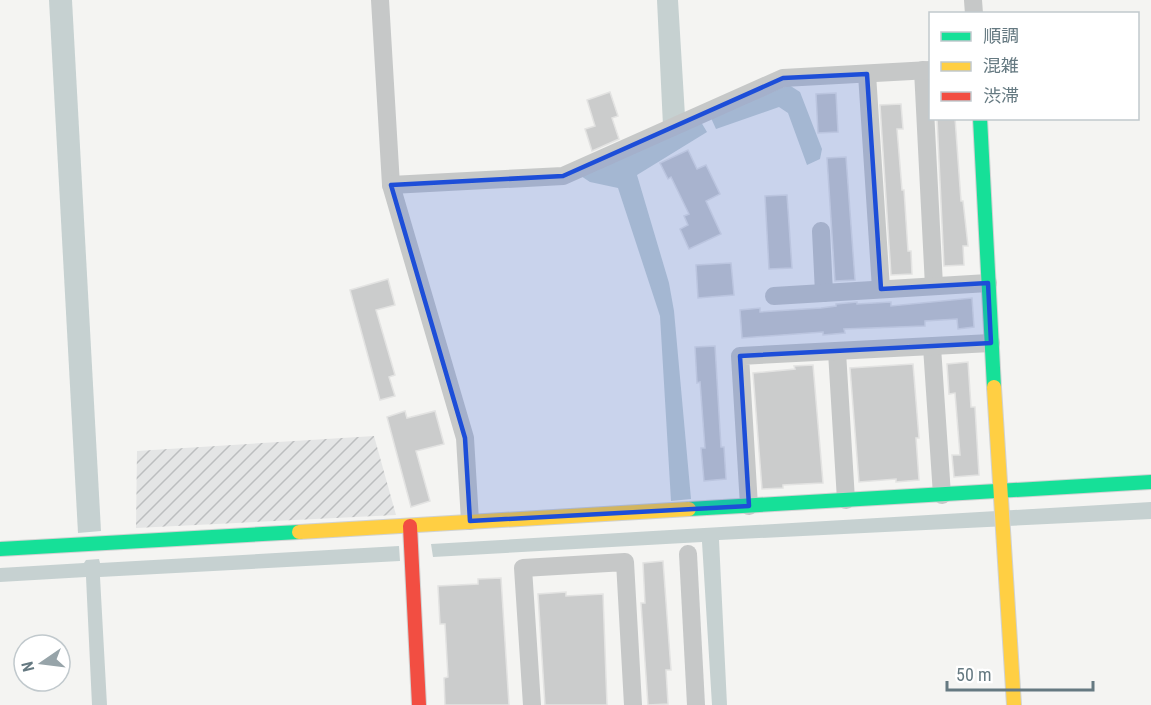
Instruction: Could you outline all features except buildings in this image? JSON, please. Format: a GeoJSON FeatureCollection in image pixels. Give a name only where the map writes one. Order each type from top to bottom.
{"type":"FeatureCollection","features":[{"type":"Feature","properties":{"kind":"street"},"geometry":{"type":"LineString","coordinates":[[380,0],[391,185],[465,438],[470,521]]}},
{"type":"Feature","properties":{"kind":"street"},"geometry":{"type":"LineString","coordinates":[[391,185],[563,176],[783,78],[926,70],[934,286]]}},
{"type":"Feature","properties":{"kind":"street"},"geometry":{"type":"LineString","coordinates":[[867,74],[881,290]]}},
{"type":"Feature","properties":{"kind":"street"},"geometry":{"type":"LineString","coordinates":[[980,120],[991,343],[1014,705]]}},
{"type":"Feature","properties":{"kind":"street"},"geometry":{"type":"LineString","coordinates":[[821,231],[824,293]]}},
{"type":"Feature","properties":{"kind":"street"},"geometry":{"type":"LineString","coordinates":[[774,296],[988,283]]}},
{"type":"Feature","properties":{"kind":"street"},"geometry":{"type":"LineString","coordinates":[[749,506],[740,356],[991,343]]}},
{"type":"Feature","properties":{"kind":"street"},"geometry":{"type":"LineString","coordinates":[[932,346],[942,495]]}},
{"type":"Feature","properties":{"kind":"street"},"geometry":{"type":"LineString","coordinates":[[837,352],[846,500]]}},
{"type":"Feature","properties":{"kind":"street"},"geometry":{"type":"LineString","coordinates":[[0,549],[1151,482]]}},
{"type":"Feature","properties":{"kind":"street"},"geometry":{"type":"LineString","coordinates":[[410,526],[419,705]]}},
{"type":"Feature","properties":{"kind":"street"},"geometry":{"type":"LineString","coordinates":[[688,554],[696,705]]}},
{"type":"Feature","properties":{"kind":"street"},"geometry":{"type":"LineString","coordinates":[[532,705],[523,568],[625,562],[633,705]]}},
{"type":"Feature","properties":{"kind":"highlighted area"},"geometry":{"type":"Polygon","coordinates":[[[867,74],[881,289],[988,283],[991,343],[740,356],[749,506],[470,521],[465,438],[391,185],[563,176],[783,78],[867,74]]]}},
{"type":"Feature","properties":{"kind":"shaded area"},"geometry":{"type":"Polygon","coordinates":[[[49,0],[72,0],[101,531],[78,533],[49,0]]]}},
{"type":"Feature","properties":{"kind":"shaded area"},"geometry":{"type":"Polygon","coordinates":[[[657,0],[678,0],[685,116],[701,122],[707,132],[637,175],[669,283],[674,311],[691,499],[671,501],[660,316],[618,188],[590,182],[581,176],[663,126],[657,0]]]}},
{"type":"Feature","properties":{"kind":"shaded area"},"geometry":{"type":"Polygon","coordinates":[[[789,85],[800,92],[822,149],[820,159],[807,165],[788,113],[779,107],[716,129],[711,118],[789,85]]]}},
{"type":"Feature","properties":{"kind":"shaded area"},"geometry":{"type":"Polygon","coordinates":[[[374,436],[396,515],[136,528],[137,451],[374,436]]]}},
{"type":"Feature","properties":{"kind":"shaded area"},"geometry":{"type":"Polygon","coordinates":[[[1151,502],[1151,519],[719,540],[727,705],[712,705],[702,542],[433,557],[431,544],[1151,502]]]}},
{"type":"Feature","properties":{"kind":"shaded area"},"geometry":{"type":"Polygon","coordinates":[[[399,546],[400,561],[100,577],[107,705],[92,705],[86,577],[0,582],[0,568],[84,563],[86,560],[99,559],[100,563],[399,546]]]}},
{"type":"Feature","properties":{"kind":"traffic: fast"},"geometry":{"type":"LineString","coordinates":[[980,120],[994,387]]}},
{"type":"Feature","properties":{"kind":"traffic: fast"},"geometry":{"type":"LineString","coordinates":[[689,509],[1151,482]]}},
{"type":"Feature","properties":{"kind":"traffic: fast"},"geometry":{"type":"LineString","coordinates":[[0,549],[299,532]]}},
{"type":"Feature","properties":{"kind":"traffic: slow"},"geometry":{"type":"LineString","coordinates":[[994,387],[1014,705]]}},
{"type":"Feature","properties":{"kind":"traffic: slow"},"geometry":{"type":"LineString","coordinates":[[299,532],[689,509]]}},
{"type":"Feature","properties":{"kind":"traffic: jam"},"geometry":{"type":"LineString","coordinates":[[410,526],[419,705]]}}]}
